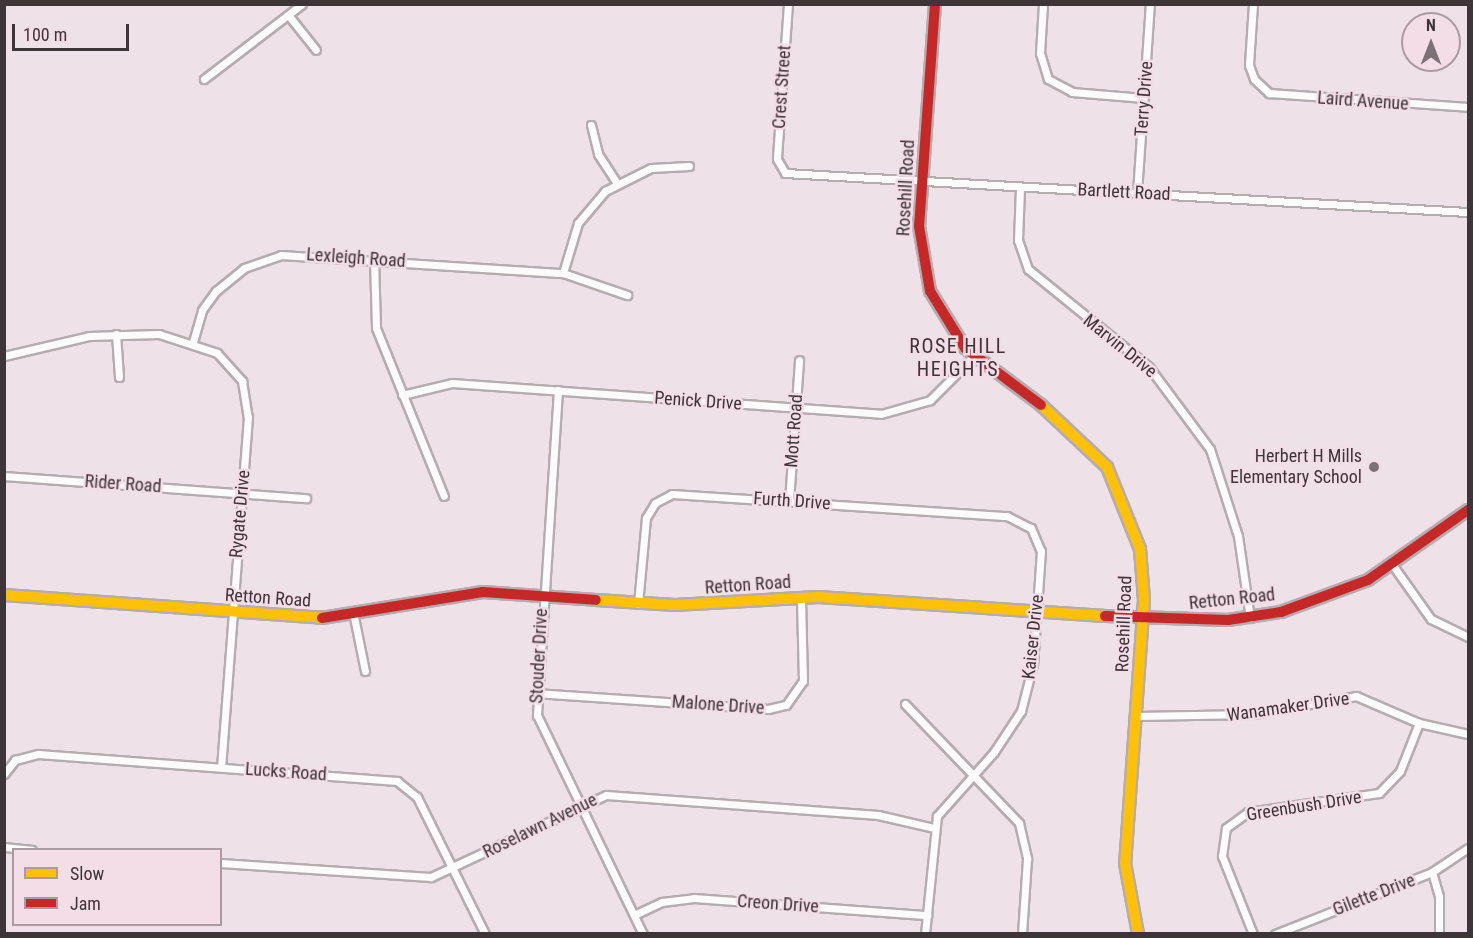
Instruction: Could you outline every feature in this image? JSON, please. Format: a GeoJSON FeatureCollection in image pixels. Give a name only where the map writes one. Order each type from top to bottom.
{"type":"FeatureCollection","features":[{"type":"Feature","properties":{"kind":"street"},"geometry":{"type":"LineString","coordinates":[[204,80],[291,10],[302,4]]}},
{"type":"Feature","properties":{"kind":"street","name":"Crest Street"},"geometry":{"type":"LineString","coordinates":[[781,169],[788,4]]}},
{"type":"Feature","properties":{"kind":"street","name":"Rosehill Road"},"geometry":{"type":"LineString","coordinates":[[935,4],[919,238],[926,279],[945,321],[974,356],[1064,422],[1107,467],[1137,534],[1143,619],[1125,863],[1138,933]]}},
{"type":"Feature","properties":{"kind":"street"},"geometry":{"type":"LineString","coordinates":[[1043,4],[1040,53],[1048,80],[1071,92],[1143,98]]}},
{"type":"Feature","properties":{"kind":"street","name":"Terry Drive"},"geometry":{"type":"LineString","coordinates":[[1137,193],[1150,4]]}},
{"type":"Feature","properties":{"kind":"street","name":"Laird Avenue"},"geometry":{"type":"LineString","coordinates":[[1253,4],[1249,65],[1259,86],[1281,96],[1468,107]]}},
{"type":"Feature","properties":{"kind":"street"},"geometry":{"type":"LineString","coordinates":[[291,10],[316,50]]}},
{"type":"Feature","properties":{"kind":"street"},"geometry":{"type":"LineString","coordinates":[[591,125],[598,154],[617,183]]}},
{"type":"Feature","properties":{"kind":"street"},"geometry":{"type":"LineString","coordinates":[[563,273],[578,223],[617,183],[651,168],[689,166]]}},
{"type":"Feature","properties":{"kind":"street","name":"Bartlett Road"},"geometry":{"type":"LineString","coordinates":[[781,169],[808,176],[1468,212]]}},
{"type":"Feature","properties":{"kind":"street","name":"Marvin Drive"},"geometry":{"type":"LineString","coordinates":[[1020,188],[1018,240],[1028,269],[1149,367],[1210,449],[1235,526],[1250,618]]}},
{"type":"Feature","properties":{"kind":"street","name":"Lexleigh Road"},"geometry":{"type":"LineString","coordinates":[[193,342],[216,291],[254,264],[281,255],[374,259],[563,273],[627,296]]}},
{"type":"Feature","properties":{"kind":"street"},"geometry":{"type":"LineString","coordinates":[[374,259],[376,328],[444,496]]}},
{"type":"Feature","properties":{"kind":"street"},"geometry":{"type":"LineString","coordinates":[[117,334],[119,377]]}},
{"type":"Feature","properties":{"kind":"street"},"geometry":{"type":"LineString","coordinates":[[4,356],[117,334],[159,334],[193,342]]}},
{"type":"Feature","properties":{"kind":"street","name":"Rygate Drive"},"geometry":{"type":"LineString","coordinates":[[193,342],[236,371],[248,404],[221,767]]}},
{"type":"Feature","properties":{"kind":"street","name":"Penick Drive"},"geometry":{"type":"LineString","coordinates":[[402,395],[438,383],[881,414],[914,409],[943,391],[974,356]]}},
{"type":"Feature","properties":{"kind":"street","name":"Mott Road"},"geometry":{"type":"LineString","coordinates":[[789,501],[799,360]]}},
{"type":"Feature","properties":{"kind":"street","name":"Stouder Drive"},"geometry":{"type":"LineString","coordinates":[[558,390],[535,693],[539,726],[643,933]]}},
{"type":"Feature","properties":{"kind":"street","name":"Rider Road"},"geometry":{"type":"LineString","coordinates":[[4,476],[306,498]]}},
{"type":"Feature","properties":{"kind":"street","name":"Furth Drive"},"geometry":{"type":"LineString","coordinates":[[639,604],[644,528],[655,503],[680,494],[1007,516],[1031,528]]}},
{"type":"Feature","properties":{"kind":"street","name":"Retton Road"},"geometry":{"type":"LineString","coordinates":[[4,595],[232,612],[354,617],[477,593],[639,604],[801,597],[1143,619],[1250,618],[1316,602],[1394,567],[1468,510]]}},
{"type":"Feature","properties":{"kind":"street","name":"Kaiser Drive"},"geometry":{"type":"LineString","coordinates":[[925,933],[934,828],[943,805],[973,772],[1021,711],[1034,664],[1041,551],[1031,528]]}},
{"type":"Feature","properties":{"kind":"street"},"geometry":{"type":"LineString","coordinates":[[1394,567],[1431,619],[1468,637]]}},
{"type":"Feature","properties":{"kind":"street","name":"Malone Drive"},"geometry":{"type":"LineString","coordinates":[[535,693],[768,709],[786,705],[803,681],[801,597]]}},
{"type":"Feature","properties":{"kind":"street"},"geometry":{"type":"LineString","coordinates":[[354,617],[364,671]]}},
{"type":"Feature","properties":{"kind":"street","name":"Wanamaker Drive"},"geometry":{"type":"LineString","coordinates":[[1136,716],[1253,714],[1356,696],[1419,723],[1468,734]]}},
{"type":"Feature","properties":{"kind":"street"},"geometry":{"type":"LineString","coordinates":[[905,704],[1012,813],[1024,835],[1022,933]]}},
{"type":"Feature","properties":{"kind":"street","name":"Greenbush Drive"},"geometry":{"type":"LineString","coordinates":[[1252,933],[1222,856],[1226,828],[1248,812],[1379,793],[1400,771],[1419,723]]}},
{"type":"Feature","properties":{"kind":"street","name":"Lucks Road"},"geometry":{"type":"LineString","coordinates":[[4,774],[15,760],[38,754],[221,767],[405,785],[452,868],[485,933]]}},
{"type":"Feature","properties":{"kind":"street","name":"Roselawn Avenue"},"geometry":{"type":"LineString","coordinates":[[222,863],[423,878],[452,868],[578,806],[615,795],[878,815],[934,828]]}},
{"type":"Feature","properties":{"kind":"street","name":"Gilette Drive"},"geometry":{"type":"LineString","coordinates":[[1275,933],[1432,873],[1468,848]]}},
{"type":"Feature","properties":{"kind":"street"},"geometry":{"type":"LineString","coordinates":[[1432,873],[1439,896],[1439,933]]}},
{"type":"Feature","properties":{"kind":"street","name":"Creon Drive"},"geometry":{"type":"LineString","coordinates":[[634,915],[662,902],[694,897],[927,915]]}},
{"type":"Feature","properties":{"kind":"traffic: slow"},"geometry":{"type":"LineString","coordinates":[[1041,405],[1107,467],[1140,549],[1144,600],[1125,863],[1138,934]]}},
{"type":"Feature","properties":{"kind":"traffic: slow"},"geometry":{"type":"LineString","coordinates":[[4,595],[322,618]]}},
{"type":"Feature","properties":{"kind":"traffic: slow"},"geometry":{"type":"LineString","coordinates":[[596,600],[675,605],[818,597],[1105,616]]}},
{"type":"Feature","properties":{"kind":"traffic: jam"},"geometry":{"type":"LineString","coordinates":[[935,4],[919,226],[930,291],[965,348],[1041,405]]}},
{"type":"Feature","properties":{"kind":"traffic: jam"},"geometry":{"type":"LineString","coordinates":[[1105,616],[1228,620],[1281,612],[1368,580],[1468,510]]}},
{"type":"Feature","properties":{"kind":"traffic: jam"},"geometry":{"type":"LineString","coordinates":[[322,618],[483,592],[596,600]]}},
{"type":"Feature","properties":{"kind":"place","name":"Herbert H Mills Elementary School"},"geometry":{"type":"Point","coordinates":[1374,467]}},
{"type":"Feature","properties":{"kind":"district","name":"ROSE HILL HEIGHTS"},"geometry":{"type":"Point","coordinates":[958,358]}}]}
